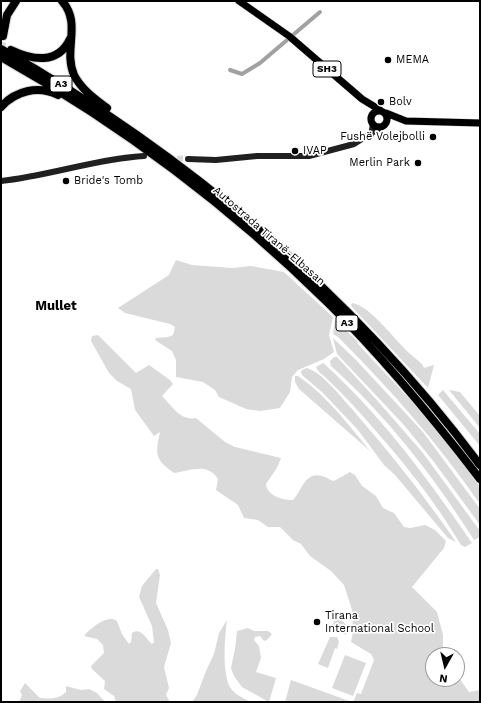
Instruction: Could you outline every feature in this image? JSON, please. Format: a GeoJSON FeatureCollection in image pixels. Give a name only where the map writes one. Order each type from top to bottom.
{"type":"FeatureCollection","features":[{"type":"Feature","properties":{"kind":"highway"},"geometry":{"type":"LineString","coordinates":[[3,36],[7,15],[16,1]]}},
{"type":"Feature","properties":{"kind":"highway"},"geometry":{"type":"LineString","coordinates":[[62,1],[71,16],[72,33],[70,56],[74,75],[80,84],[118,117],[119,122]]}},
{"type":"Feature","properties":{"kind":"highway"},"geometry":{"type":"LineString","coordinates":[[1,45],[26,56],[45,58],[55,55],[62,50],[72,33]]}},
{"type":"Feature","properties":{"kind":"highway","name":"Autostrada Tiranë-Elbasan"},"geometry":{"type":"LineString","coordinates":[[1,49],[119,122],[178,164],[237,212],[334,299],[395,362],[480,465]]}},
{"type":"Feature","properties":{"kind":"highway","name":"Autostrada Tiranë-Elbasan"},"geometry":{"type":"LineString","coordinates":[[1,57],[79,103],[130,138],[195,187],[262,242],[329,304],[421,404],[480,479]]}},
{"type":"Feature","properties":{"kind":"highway","name":"A3"},"geometry":{"type":"LineString","coordinates":[[1,107],[13,96],[36,90],[50,92],[75,104],[79,103]]}},
{"type":"Feature","properties":{"kind":"main road","name":"SH3"},"geometry":{"type":"LineString","coordinates":[[240,1],[286,34],[362,99],[383,112],[406,121]]}},
{"type":"Feature","properties":{"kind":"main road","name":"SH3"},"geometry":{"type":"LineString","coordinates":[[362,99],[372,114],[371,120],[373,124],[378,127],[406,121],[480,123]]}},
{"type":"Feature","properties":{"kind":"main road"},"geometry":{"type":"LineString","coordinates":[[188,160],[216,160],[257,156],[309,156],[354,144],[384,126],[388,119],[383,112],[372,114]]}},
{"type":"Feature","properties":{"kind":"main road"},"geometry":{"type":"LineString","coordinates":[[371,135],[373,124]]}},
{"type":"Feature","properties":{"kind":"main road"},"geometry":{"type":"LineString","coordinates":[[1,181],[36,176],[102,160],[144,156]]}},
{"type":"Feature","properties":{"kind":"shaded area"},"geometry":{"type":"Polygon","coordinates":[[[176,260],[192,265],[232,268],[251,266],[284,272],[333,317],[329,335],[334,352],[324,359],[298,370],[292,377],[290,392],[280,408],[260,411],[246,409],[219,397],[215,390],[203,382],[176,377],[176,360],[172,351],[155,340],[156,338],[173,335],[175,327],[170,324],[125,313],[118,308],[169,275],[176,260]]]}},
{"type":"Feature","properties":{"kind":"shaded area"},"geometry":{"type":"Polygon","coordinates":[[[353,303],[368,311],[409,353],[420,362],[424,368],[434,365],[428,388],[352,307],[351,304],[353,303]]]}},
{"type":"Feature","properties":{"kind":"shaded area"},"geometry":{"type":"Polygon","coordinates":[[[335,320],[358,342],[357,343],[415,405],[445,440],[480,487],[480,504],[464,481],[413,417],[338,337],[333,334],[335,320]]]}},
{"type":"Feature","properties":{"kind":"shaded area"},"geometry":{"type":"Polygon","coordinates":[[[98,335],[136,373],[149,365],[170,380],[173,384],[162,396],[181,415],[196,418],[225,442],[235,447],[281,458],[277,468],[266,484],[269,492],[272,494],[284,499],[293,500],[304,482],[312,476],[322,476],[334,481],[350,472],[355,475],[362,486],[376,496],[383,508],[394,513],[404,527],[410,528],[425,525],[435,530],[446,541],[444,548],[412,587],[437,612],[443,635],[443,647],[425,647],[425,687],[465,686],[469,692],[480,690],[480,702],[353,702],[357,693],[361,694],[374,660],[371,654],[351,642],[353,632],[352,610],[344,585],[331,571],[310,556],[301,544],[293,540],[280,527],[268,527],[258,520],[244,518],[238,505],[216,490],[218,479],[214,474],[203,469],[174,473],[163,464],[157,451],[160,432],[154,436],[135,410],[131,389],[117,381],[109,373],[91,341],[92,336],[98,335]]]}},
{"type":"Feature","properties":{"kind":"shaded area"},"geometry":{"type":"Polygon","coordinates":[[[333,338],[356,360],[423,432],[480,509],[480,525],[434,462],[404,425],[337,354],[333,338]]]}},
{"type":"Feature","properties":{"kind":"shaded area"},"geometry":{"type":"Polygon","coordinates":[[[334,357],[337,357],[423,453],[480,531],[480,537],[474,540],[443,493],[390,426],[331,366],[330,361],[334,357]]]}},
{"type":"Feature","properties":{"kind":"shaded area"},"geometry":{"type":"Polygon","coordinates":[[[323,363],[360,399],[391,434],[433,487],[472,543],[465,547],[461,545],[406,466],[381,436],[318,371],[316,367],[323,363]]]}},
{"type":"Feature","properties":{"kind":"shaded area"},"geometry":{"type":"Polygon","coordinates":[[[307,368],[325,380],[352,409],[406,474],[456,542],[448,538],[395,475],[384,465],[358,430],[323,393],[302,375],[302,370],[307,368]]]}},
{"type":"Feature","properties":{"kind":"shaded area"},"geometry":{"type":"Polygon","coordinates":[[[295,376],[298,376],[309,384],[328,401],[370,451],[299,389],[295,382],[295,376]]]}},
{"type":"Feature","properties":{"kind":"shaded area"},"geometry":{"type":"Polygon","coordinates":[[[443,390],[480,434],[480,446],[438,395],[443,390]]]}},
{"type":"Feature","properties":{"kind":"shaded area"},"geometry":{"type":"Polygon","coordinates":[[[449,390],[460,392],[480,416],[480,428],[449,390]]]}},
{"type":"Feature","properties":{"kind":"shaded area"},"geometry":{"type":"Polygon","coordinates":[[[156,569],[158,569],[160,575],[156,603],[168,630],[171,643],[164,667],[169,688],[166,695],[170,702],[116,702],[114,696],[104,689],[105,681],[92,669],[91,666],[104,653],[103,645],[97,639],[84,636],[99,623],[113,619],[117,621],[122,634],[129,644],[131,642],[132,633],[138,631],[143,634],[152,644],[154,642],[152,626],[139,597],[142,586],[156,569]]]}},
{"type":"Feature","properties":{"kind":"shaded area"},"geometry":{"type":"Polygon","coordinates":[[[336,614],[348,627],[346,635],[332,628],[336,614]]]}},
{"type":"Feature","properties":{"kind":"shaded area"},"geometry":{"type":"Polygon","coordinates":[[[227,620],[225,636],[226,676],[232,690],[250,702],[192,702],[197,695],[214,654],[219,633],[227,620]]]}},
{"type":"Feature","properties":{"kind":"shaded area"},"geometry":{"type":"Polygon","coordinates":[[[248,628],[254,631],[268,631],[272,634],[267,640],[264,641],[260,636],[255,637],[254,640],[259,646],[261,658],[256,672],[276,678],[269,702],[242,687],[234,676],[231,668],[237,631],[248,628]]]}},
{"type":"Feature","properties":{"kind":"shaded area"},"geometry":{"type":"Polygon","coordinates":[[[330,637],[337,637],[339,642],[337,649],[335,648],[328,668],[318,664],[330,637]]]}},
{"type":"Feature","properties":{"kind":"shaded area"},"geometry":{"type":"Polygon","coordinates":[[[345,655],[366,663],[353,696],[332,688],[345,655]]]}},
{"type":"Feature","properties":{"kind":"shaded area"},"geometry":{"type":"Polygon","coordinates":[[[291,680],[352,702],[285,702],[291,680]]]}},
{"type":"Feature","properties":{"kind":"shaded area"},"geometry":{"type":"Polygon","coordinates":[[[25,683],[40,698],[60,696],[66,692],[66,686],[81,690],[89,689],[97,693],[105,702],[19,702],[22,695],[20,691],[25,683]]]}},
{"type":"Feature","properties":{"kind":"waterway"},"geometry":{"type":"LineString","coordinates":[[230,70],[242,74],[260,63],[320,12]]}},
{"type":"Feature","properties":{"kind":"tunnel"},"geometry":{"type":"LineString","coordinates":[[1,50],[3,36]]}},
{"type":"Feature","properties":{"kind":"tunnel"},"geometry":{"type":"LineString","coordinates":[[168,158],[188,159]]}},
{"type":"Feature","properties":{"kind":"place","name":"MEMA"},"geometry":{"type":"Point","coordinates":[388,60]}},
{"type":"Feature","properties":{"kind":"place","name":"Bolv"},"geometry":{"type":"Point","coordinates":[381,102]}},
{"type":"Feature","properties":{"kind":"place","name":"Fushë Volejbolli"},"geometry":{"type":"Point","coordinates":[433,137]}},
{"type":"Feature","properties":{"kind":"place","name":"IVAP"},"geometry":{"type":"Point","coordinates":[295,151]}},
{"type":"Feature","properties":{"kind":"place","name":"Merlin Park"},"geometry":{"type":"Point","coordinates":[418,163]}},
{"type":"Feature","properties":{"kind":"place","name":"Bride's Tomb"},"geometry":{"type":"Point","coordinates":[66,181]}},
{"type":"Feature","properties":{"kind":"place","name":"Tirana International School"},"geometry":{"type":"Point","coordinates":[317,622]}},
{"type":"Feature","properties":{"kind":"district","name":"Mullet"},"geometry":{"type":"Point","coordinates":[56,306]}}]}
